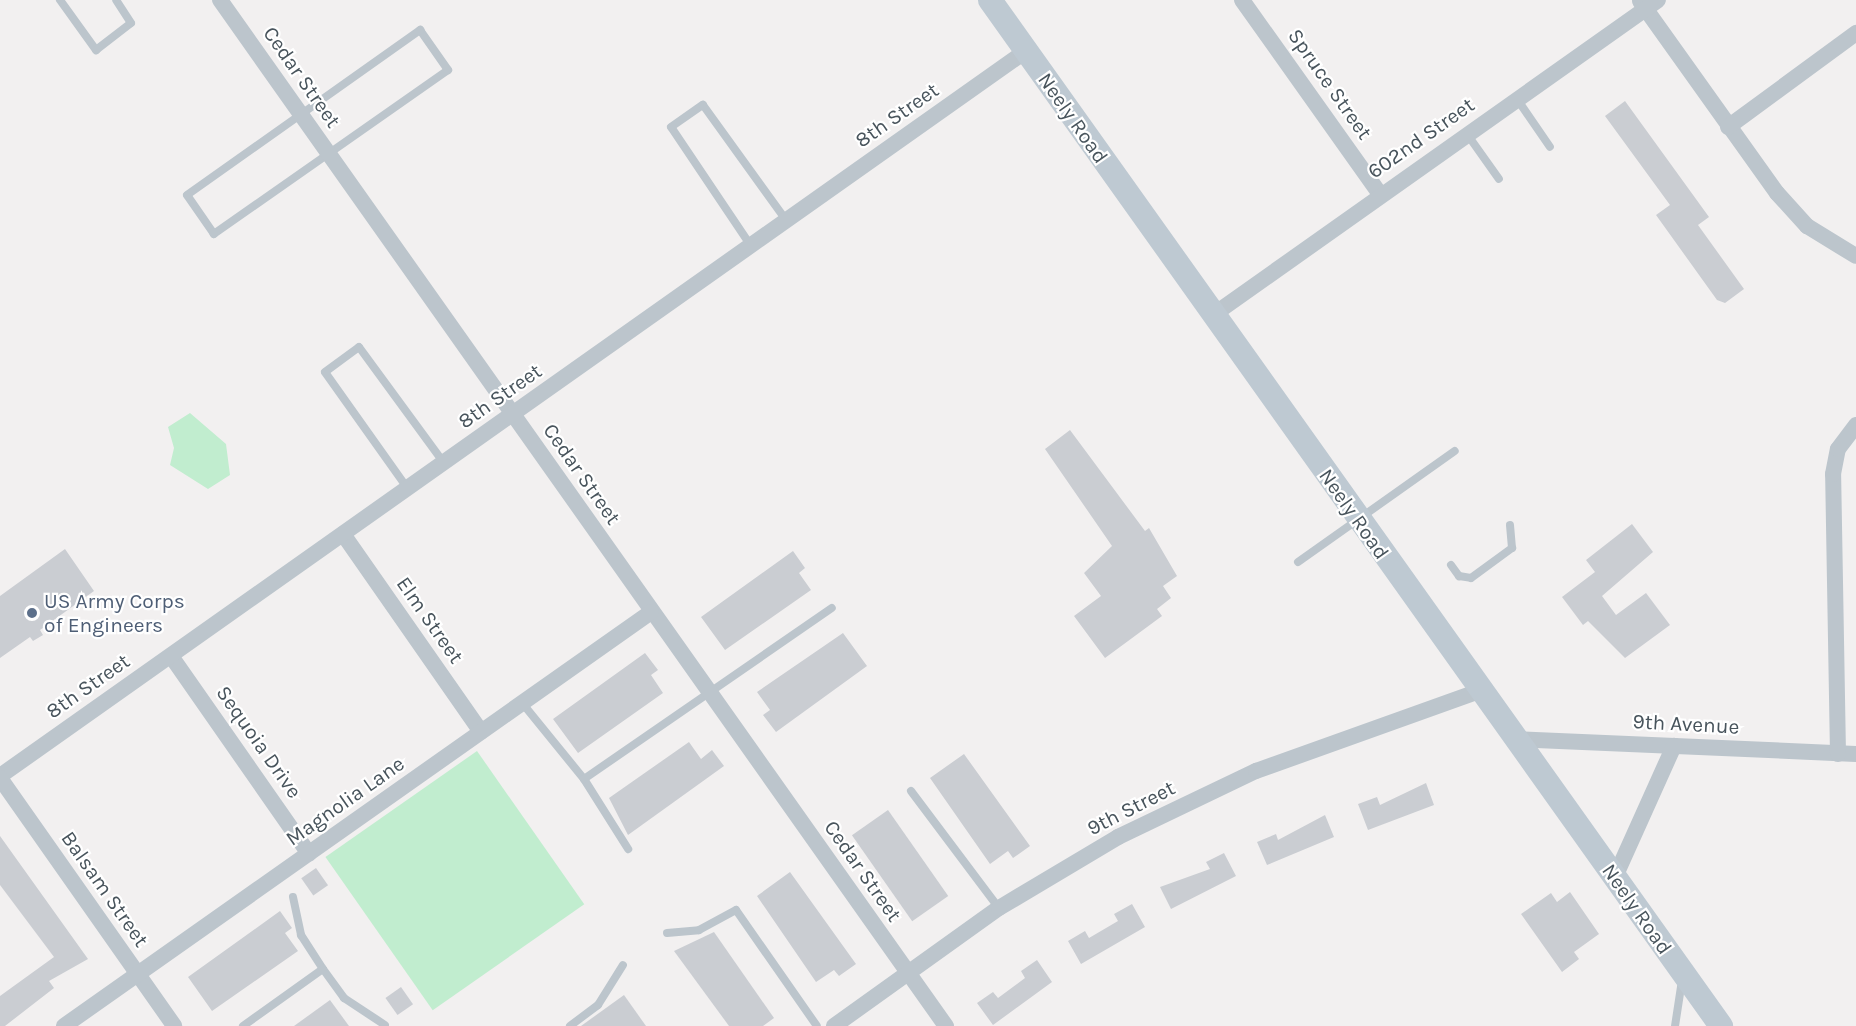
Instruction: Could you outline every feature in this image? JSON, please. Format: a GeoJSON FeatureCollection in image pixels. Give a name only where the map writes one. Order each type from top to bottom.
{"type":"FeatureCollection","features":[{"type":"Feature","properties":{"kind":"street","name":"Cedar Street"},"geometry":{"type":"LineString","coordinates":[[220,0],[945,1026]]}},
{"type":"Feature","properties":{"kind":"street","name":"Neely Road"},"geometry":{"type":"LineString","coordinates":[[990,0],[1480,691],[1721,1026]]}},
{"type":"Feature","properties":{"kind":"street","name":"Spruce Street"},"geometry":{"type":"LineString","coordinates":[[1242,0],[1380,194]]}},
{"type":"Feature","properties":{"kind":"street","name":"602nd Street"},"geometry":{"type":"LineString","coordinates":[[1213,315],[1648,3]]}},
{"type":"Feature","properties":{"kind":"street"},"geometry":{"type":"LineString","coordinates":[[1648,3],[1728,127],[1807,226],[1856,256]]}},
{"type":"Feature","properties":{"kind":"street"},"geometry":{"type":"LineString","coordinates":[[1728,127],[1856,33]]}},
{"type":"Feature","properties":{"kind":"street","name":"8th Street"},"geometry":{"type":"LineString","coordinates":[[0,777],[1026,51]]}},
{"type":"Feature","properties":{"kind":"street"},"geometry":{"type":"LineString","coordinates":[[1838,754],[1833,474],[1838,449],[1856,425]]}},
{"type":"Feature","properties":{"kind":"street","name":"Elm Street"},"geometry":{"type":"LineString","coordinates":[[343,534],[481,732]]}},
{"type":"Feature","properties":{"kind":"street","name":"Magnolia Lane"},"geometry":{"type":"LineString","coordinates":[[64,1026],[651,612]]}},
{"type":"Feature","properties":{"kind":"street","name":"Sequoia Drive"},"geometry":{"type":"LineString","coordinates":[[171,656],[309,854]]}},
{"type":"Feature","properties":{"kind":"street","name":"9th Street"},"geometry":{"type":"LineString","coordinates":[[834,1026],[999,908],[1118,837],[1256,771],[1480,691]]}},
{"type":"Feature","properties":{"kind":"street","name":"9th Avenue"},"geometry":{"type":"LineString","coordinates":[[1515,739],[1856,754]]}},
{"type":"Feature","properties":{"kind":"street"},"geometry":{"type":"LineString","coordinates":[[1615,877],[1674,746]]}},
{"type":"Feature","properties":{"kind":"street","name":"Balsam Street"},"geometry":{"type":"LineString","coordinates":[[0,777],[174,1026]]}},
{"type":"Feature","properties":{"kind":"lane"},"geometry":{"type":"LineString","coordinates":[[60,0],[96,50],[131,23],[116,0]]}},
{"type":"Feature","properties":{"kind":"lane"},"geometry":{"type":"LineString","coordinates":[[420,30],[448,70],[214,234],[187,195],[301,115],[420,30]]}},
{"type":"Feature","properties":{"kind":"lane"},"geometry":{"type":"LineString","coordinates":[[1517,99],[1550,147]]}},
{"type":"Feature","properties":{"kind":"lane"},"geometry":{"type":"LineString","coordinates":[[751,246],[671,127],[703,105],[786,220]]}},
{"type":"Feature","properties":{"kind":"lane"},"geometry":{"type":"LineString","coordinates":[[1467,134],[1499,179]]}},
{"type":"Feature","properties":{"kind":"lane"},"geometry":{"type":"LineString","coordinates":[[408,489],[325,372],[360,347],[444,463]]}},
{"type":"Feature","properties":{"kind":"lane"},"geometry":{"type":"LineString","coordinates":[[1298,562],[1455,451]]}},
{"type":"Feature","properties":{"kind":"lane"},"geometry":{"type":"LineString","coordinates":[[1451,565],[1459,576],[1471,578],[1512,548],[1509,525]]}},
{"type":"Feature","properties":{"kind":"lane"},"geometry":{"type":"LineString","coordinates":[[584,779],[832,608]]}},
{"type":"Feature","properties":{"kind":"lane"},"geometry":{"type":"LineString","coordinates":[[523,704],[584,779],[628,849]]}},
{"type":"Feature","properties":{"kind":"lane"},"geometry":{"type":"LineString","coordinates":[[911,791],[999,908]]}},
{"type":"Feature","properties":{"kind":"lane"},"geometry":{"type":"LineString","coordinates":[[293,897],[301,935],[322,969],[344,998],[385,1025]]}},
{"type":"Feature","properties":{"kind":"lane"},"geometry":{"type":"LineString","coordinates":[[668,933],[699,930],[736,910],[817,1026]]}},
{"type":"Feature","properties":{"kind":"lane"},"geometry":{"type":"LineString","coordinates":[[570,1026],[598,1005],[623,965]]}},
{"type":"Feature","properties":{"kind":"lane"},"geometry":{"type":"LineString","coordinates":[[243,1026],[322,969]]}},
{"type":"Feature","properties":{"kind":"lane"},"geometry":{"type":"LineString","coordinates":[[1675,1026],[1683,974]]}},
{"type":"Feature","properties":{"kind":"green space"},"geometry":{"type":"Polygon","coordinates":[[[190,413],[226,444],[230,475],[208,489],[170,465],[174,448],[168,427],[190,413]]]}},
{"type":"Feature","properties":{"kind":"green space"},"geometry":{"type":"Polygon","coordinates":[[[477,751],[584,904],[433,1010],[325,857],[477,751]]]}},
{"type":"Feature","properties":{"kind":"building"},"geometry":{"type":"Polygon","coordinates":[[[1625,101],[1709,217],[1698,225],[1744,289],[1725,303],[1717,300],[1656,215],[1670,205],[1605,116],[1625,101]]]}},
{"type":"Feature","properties":{"kind":"building"},"geometry":{"type":"Polygon","coordinates":[[[1070,430],[1145,531],[1149,528],[1177,576],[1163,586],[1171,598],[1157,609],[1162,616],[1105,658],[1074,616],[1101,596],[1084,573],[1112,546],[1045,449],[1070,430]]]}},
{"type":"Feature","properties":{"kind":"building"},"geometry":{"type":"Polygon","coordinates":[[[1632,524],[1653,552],[1602,596],[1616,615],[1646,593],[1670,625],[1625,658],[1588,621],[1583,625],[1562,597],[1595,572],[1586,560],[1632,524]]]}},
{"type":"Feature","properties":{"kind":"building","name":"US Army Corps of Engineers"},"geometry":{"type":"Polygon","coordinates":[[[65,549],[94,591],[40,630],[43,635],[33,641],[30,637],[0,658],[0,596],[65,549]]]}},
{"type":"Feature","properties":{"kind":"building"},"geometry":{"type":"Polygon","coordinates":[[[793,551],[805,568],[799,573],[811,590],[725,650],[701,617],[793,551]]]}},
{"type":"Feature","properties":{"kind":"building"},"geometry":{"type":"Polygon","coordinates":[[[843,633],[867,666],[776,732],[763,715],[770,710],[757,692],[843,633]]]}},
{"type":"Feature","properties":{"kind":"building"},"geometry":{"type":"Polygon","coordinates":[[[645,653],[658,670],[651,675],[663,693],[578,753],[553,719],[645,653]]]}},
{"type":"Feature","properties":{"kind":"building"},"geometry":{"type":"Polygon","coordinates":[[[689,742],[701,759],[712,750],[724,766],[628,835],[609,798],[689,742]]]}},
{"type":"Feature","properties":{"kind":"building"},"geometry":{"type":"Polygon","coordinates":[[[964,754],[1030,846],[1013,858],[1008,851],[990,864],[930,778],[964,754]]]}},
{"type":"Feature","properties":{"kind":"building"},"geometry":{"type":"Polygon","coordinates":[[[1426,783],[1434,805],[1368,830],[1358,804],[1377,797],[1380,805],[1426,783]]]}},
{"type":"Feature","properties":{"kind":"building"},"geometry":{"type":"Polygon","coordinates":[[[888,810],[948,896],[912,921],[852,835],[888,810]]]}},
{"type":"Feature","properties":{"kind":"building"},"geometry":{"type":"Polygon","coordinates":[[[1325,815],[1334,837],[1267,865],[1257,842],[1276,834],[1278,840],[1325,815]]]}},
{"type":"Feature","properties":{"kind":"building"},"geometry":{"type":"Polygon","coordinates":[[[0,836],[88,959],[49,981],[54,988],[5,1026],[0,1026],[0,996],[54,957],[0,885],[0,836]]]}},
{"type":"Feature","properties":{"kind":"building"},"geometry":{"type":"Polygon","coordinates":[[[1224,853],[1236,876],[1171,909],[1160,887],[1210,869],[1206,862],[1224,853]]]}},
{"type":"Feature","properties":{"kind":"building"},"geometry":{"type":"Polygon","coordinates":[[[316,868],[328,885],[313,896],[301,878],[316,868]]]}},
{"type":"Feature","properties":{"kind":"building"},"geometry":{"type":"Polygon","coordinates":[[[790,872],[856,964],[839,976],[834,970],[816,982],[757,896],[790,872]]]}},
{"type":"Feature","properties":{"kind":"building"},"geometry":{"type":"Polygon","coordinates":[[[1570,892],[1599,934],[1574,952],[1579,959],[1562,972],[1521,914],[1551,893],[1557,902],[1570,892]]]}},
{"type":"Feature","properties":{"kind":"building"},"geometry":{"type":"Polygon","coordinates":[[[1132,904],[1145,927],[1081,964],[1068,941],[1085,931],[1089,938],[1118,921],[1114,914],[1132,904]]]}},
{"type":"Feature","properties":{"kind":"building"},"geometry":{"type":"Polygon","coordinates":[[[280,911],[292,928],[285,933],[298,951],[212,1011],[188,977],[280,911]]]}},
{"type":"Feature","properties":{"kind":"building"},"geometry":{"type":"Polygon","coordinates":[[[714,932],[774,1018],[763,1026],[729,1026],[674,951],[714,932]]]}},
{"type":"Feature","properties":{"kind":"building"},"geometry":{"type":"Polygon","coordinates":[[[1037,960],[1052,982],[993,1025],[977,1003],[993,992],[998,998],[1025,978],[1021,971],[1037,960]]]}},
{"type":"Feature","properties":{"kind":"building"},"geometry":{"type":"Polygon","coordinates":[[[401,987],[413,1004],[397,1015],[385,998],[401,987]]]}},
{"type":"Feature","properties":{"kind":"building"},"geometry":{"type":"Polygon","coordinates":[[[624,995],[646,1026],[581,1026],[624,995]]]}},
{"type":"Feature","properties":{"kind":"building"},"geometry":{"type":"Polygon","coordinates":[[[330,1000],[349,1026],[294,1026],[330,1000]]]}},
{"type":"Feature","properties":{"kind":"place","name":"US Army Corps of Engineers"},"geometry":{"type":"Point","coordinates":[32,613]}}]}
